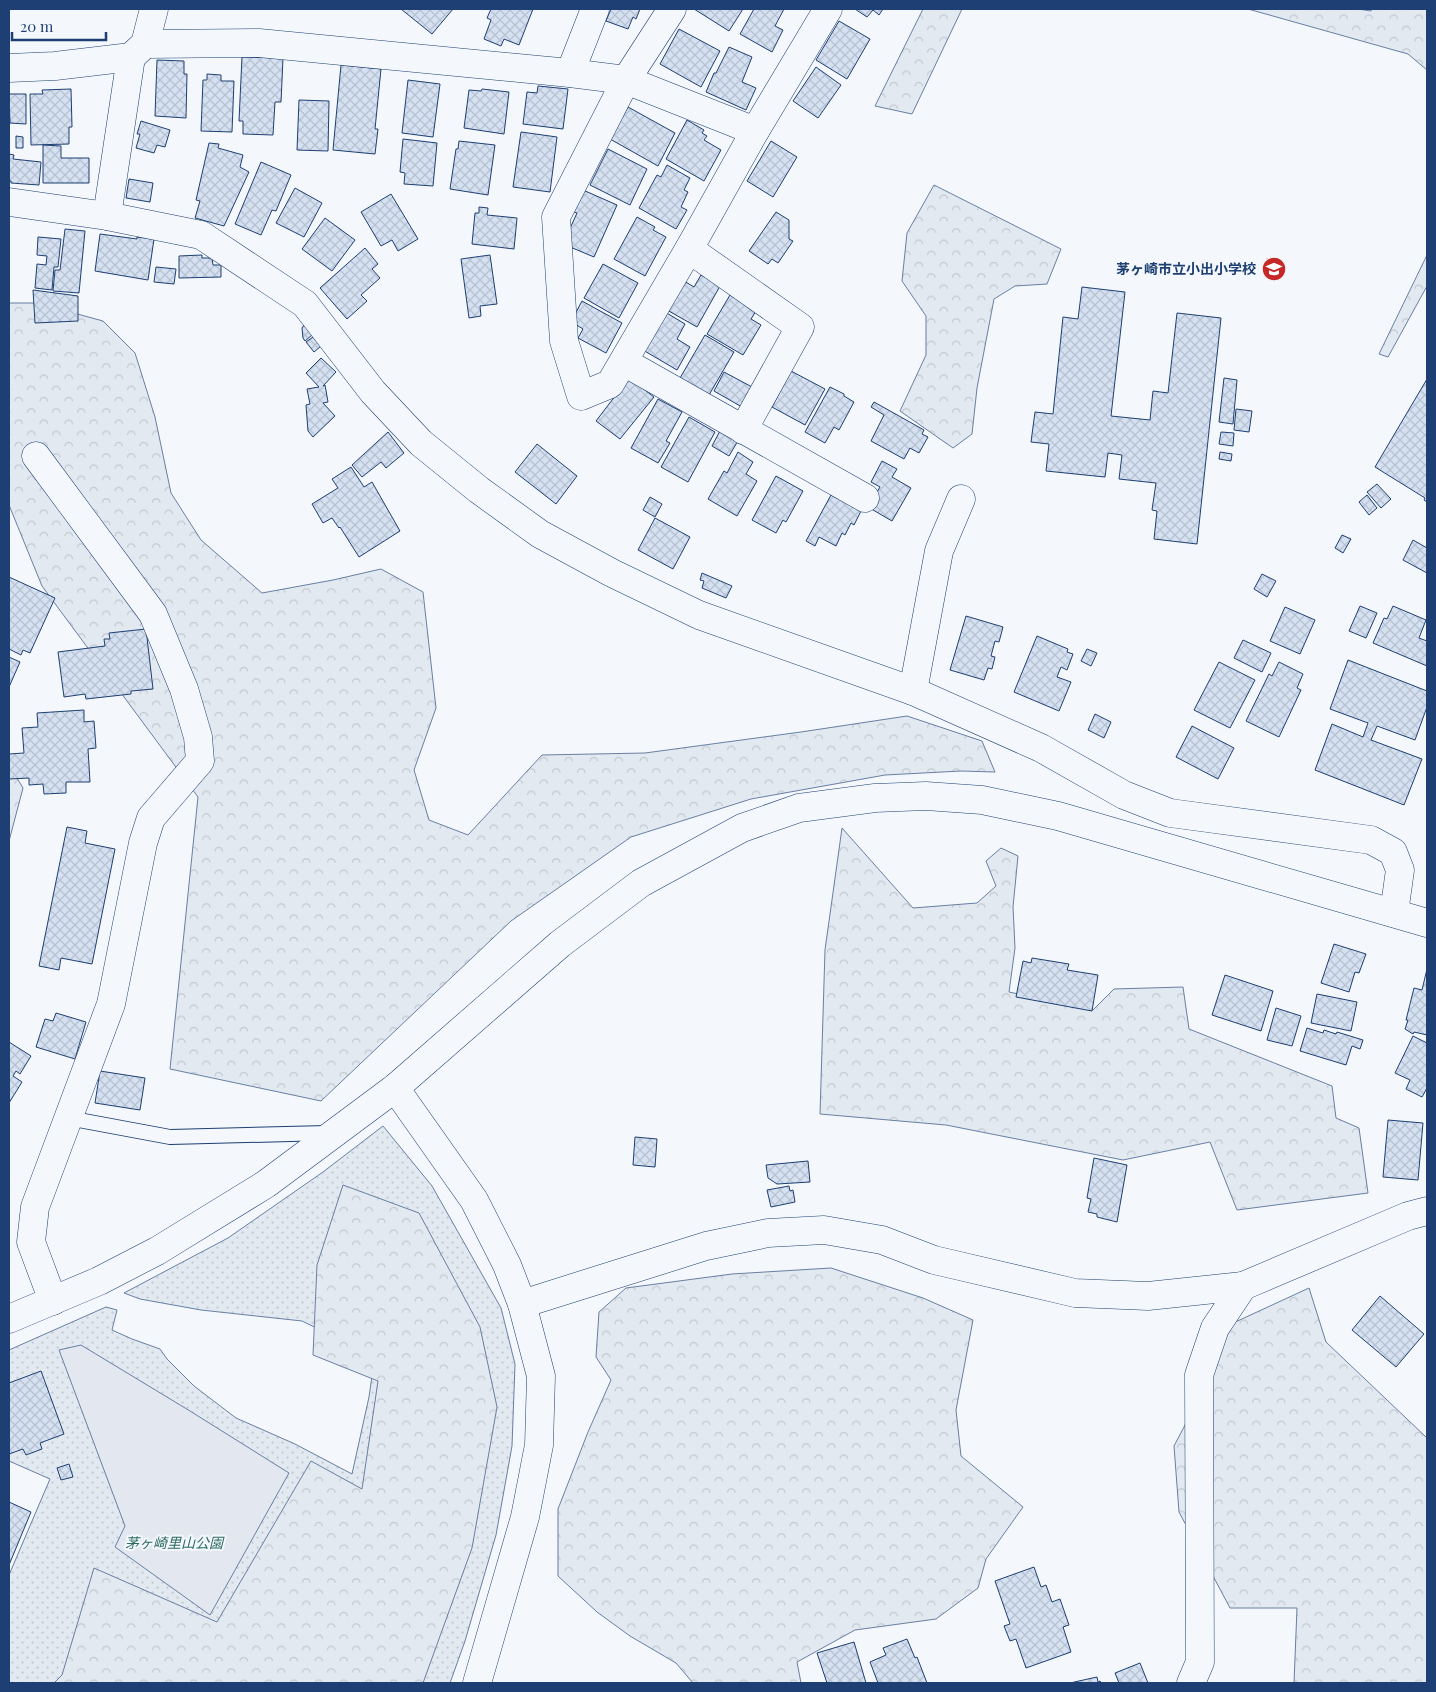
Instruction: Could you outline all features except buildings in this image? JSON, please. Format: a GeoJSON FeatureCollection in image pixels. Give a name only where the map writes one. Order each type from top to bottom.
{"type":"FeatureCollection","features":[{"type":"Feature","properties":{"kind":"street"},"geometry":{"type":"LineString","coordinates":[[107,216],[138,50],[154,9]]}},
{"type":"Feature","properties":{"kind":"street"},"geometry":{"type":"LineString","coordinates":[[570,73],[595,9]]}},
{"type":"Feature","properties":{"kind":"street"},"geometry":{"type":"LineString","coordinates":[[672,9],[626,80],[556,217],[564,341],[581,396],[610,384],[755,131],[828,9]]}},
{"type":"Feature","properties":{"kind":"street"},"geometry":{"type":"LineString","coordinates":[[9,68],[55,66],[138,50],[259,43],[626,80],[755,131]]}},
{"type":"Feature","properties":{"kind":"street"},"geometry":{"type":"LineString","coordinates":[[9,202],[107,216],[201,235],[304,304],[373,392],[421,443],[479,490],[540,534],[612,573],[699,615],[912,691],[1041,748],[1124,795],[1170,813],[1371,840],[1393,852],[1400,870],[1394,913]]}},
{"type":"Feature","properties":{"kind":"street"},"geometry":{"type":"LineString","coordinates":[[689,249],[800,327],[743,430]]}},
{"type":"Feature","properties":{"kind":"street"},"geometry":{"type":"LineString","coordinates":[[624,362],[865,498]]}},
{"type":"Feature","properties":{"kind":"street"},"geometry":{"type":"LineString","coordinates":[[36,456],[153,614],[184,689],[198,738],[200,761],[151,818],[143,843],[111,1004],[35,1207],[31,1242],[53,1302]]}},
{"type":"Feature","properties":{"kind":"street"},"geometry":{"type":"LineString","coordinates":[[912,691],[939,551],[961,499]]}},
{"type":"Feature","properties":{"kind":"street"},"geometry":{"type":"LineString","coordinates":[[9,1319],[99,1281],[157,1251],[266,1184],[395,1088],[560,944],[641,883],[742,828],[800,808],[875,798],[926,796],[982,800],[1058,816],[1427,923]]}},
{"type":"Feature","properties":{"kind":"street"},"geometry":{"type":"LineString","coordinates":[[395,1088],[474,1200],[506,1265],[522,1304],[541,1376],[539,1445],[525,1517],[477,1683]]}},
{"type":"Feature","properties":{"kind":"street"},"geometry":{"type":"LineString","coordinates":[[522,1304],[706,1246],[768,1233],[824,1230],[882,1240],[934,1260],[1075,1293],[1148,1296],[1243,1286],[1408,1216],[1427,1211]]}},
{"type":"Feature","properties":{"kind":"street"},"geometry":{"type":"LineString","coordinates":[[1191,1683],[1200,1662],[1199,1375],[1215,1328],[1243,1286]]}},
{"type":"Feature","properties":{"kind":"lane"},"geometry":{"type":"LineString","coordinates":[[68,1118],[170,1137],[333,1133]]}},
{"type":"Feature","properties":{"kind":"green space"},"geometry":{"type":"Polygon","coordinates":[[[923,9],[962,9],[912,114],[875,106],[923,9]]]}},
{"type":"Feature","properties":{"kind":"green space"},"geometry":{"type":"Polygon","coordinates":[[[1248,9],[1358,9],[1371,11],[1372,9],[1427,9],[1427,70],[1408,54],[1248,9]]]}},
{"type":"Feature","properties":{"kind":"green space"},"geometry":{"type":"Polygon","coordinates":[[[934,185],[1061,249],[1047,284],[1015,286],[994,299],[977,388],[972,434],[953,448],[900,411],[926,355],[926,316],[902,281],[907,233],[934,185]]]}},
{"type":"Feature","properties":{"kind":"green space"},"geometry":{"type":"Polygon","coordinates":[[[1427,255],[1427,286],[1388,357],[1379,354],[1427,255]]]}},
{"type":"Feature","properties":{"kind":"green space"},"geometry":{"type":"Polygon","coordinates":[[[9,303],[37,303],[103,321],[135,353],[155,417],[171,493],[201,540],[262,593],[381,569],[423,592],[436,708],[414,770],[429,820],[468,835],[542,755],[645,753],[907,716],[982,741],[995,772],[961,771],[885,775],[751,799],[631,837],[511,921],[321,1101],[170,1069],[198,797],[42,586],[9,505],[9,303]]]}},
{"type":"Feature","properties":{"kind":"green space"},"geometry":{"type":"Polygon","coordinates":[[[9,765],[23,788],[9,841],[9,765]]]}},
{"type":"Feature","properties":{"kind":"green space"},"geometry":{"type":"Polygon","coordinates":[[[842,828],[913,908],[977,903],[996,886],[986,861],[1001,848],[1018,856],[1013,907],[1015,948],[1009,992],[1093,1010],[1114,989],[1183,987],[1189,1029],[1332,1086],[1336,1118],[1359,1128],[1368,1193],[1237,1210],[1210,1142],[1123,1160],[946,1125],[820,1114],[825,950],[842,828]]]}},
{"type":"Feature","properties":{"kind":"green space","name":"茅ヶ崎里山公園"},"geometry":{"type":"Polygon","coordinates":[[[383,1126],[432,1186],[501,1308],[515,1364],[512,1446],[496,1535],[465,1641],[450,1683],[9,1683],[9,1575],[50,1479],[9,1461],[9,1350],[106,1307],[117,1310],[112,1330],[160,1349],[167,1359],[194,1386],[236,1418],[295,1444],[352,1474],[369,1397],[373,1369],[333,1336],[302,1321],[201,1310],[140,1299],[124,1293],[228,1238],[323,1172],[383,1126]]]}},
{"type":"Feature","properties":{"kind":"green space"},"geometry":{"type":"Polygon","coordinates":[[[343,1185],[419,1213],[480,1327],[497,1407],[472,1548],[423,1683],[54,1683],[62,1675],[94,1568],[217,1622],[311,1461],[362,1489],[378,1381],[313,1355],[317,1265],[343,1185]]]}},
{"type":"Feature","properties":{"kind":"green space"},"geometry":{"type":"Polygon","coordinates":[[[831,1268],[923,1298],[973,1320],[956,1410],[961,1456],[1023,1507],[986,1559],[978,1588],[936,1619],[855,1630],[797,1662],[801,1683],[693,1683],[676,1663],[630,1636],[597,1612],[558,1576],[558,1509],[588,1432],[611,1380],[596,1357],[599,1312],[626,1288],[732,1274],[831,1268]]]}},
{"type":"Feature","properties":{"kind":"green space"},"geometry":{"type":"Polygon","coordinates":[[[1309,1288],[1326,1342],[1427,1438],[1427,1683],[1294,1683],[1297,1608],[1230,1608],[1179,1512],[1174,1446],[1194,1408],[1205,1336],[1309,1288]]]}},
{"type":"Feature","properties":{"kind":"shaded area"},"geometry":{"type":"Polygon","coordinates":[[[81,1345],[289,1473],[210,1615],[115,1547],[125,1526],[59,1350],[81,1345]]]}},
{"type":"Feature","properties":{"kind":"place","name":"茅ヶ崎市立小出小学校"},"geometry":{"type":"Point","coordinates":[1274,269]}}]}
